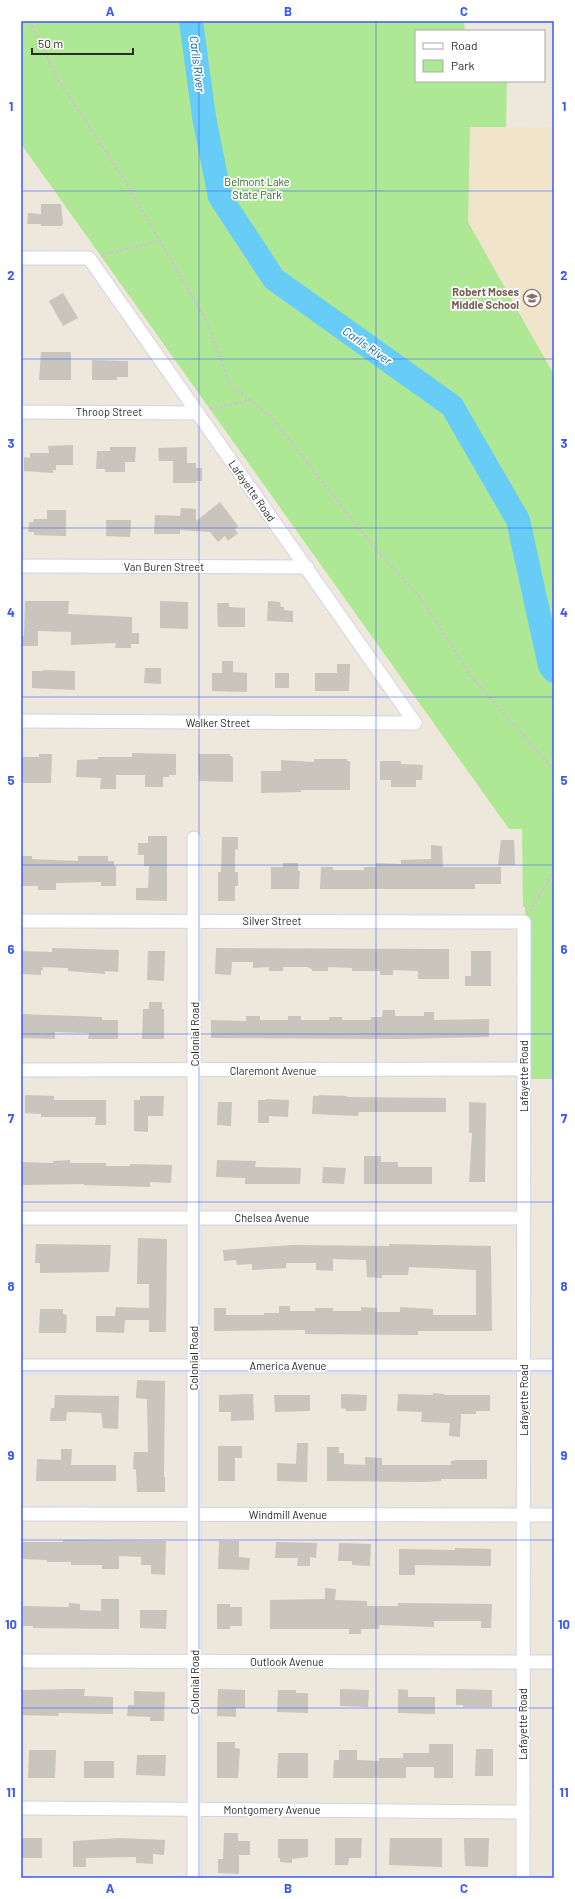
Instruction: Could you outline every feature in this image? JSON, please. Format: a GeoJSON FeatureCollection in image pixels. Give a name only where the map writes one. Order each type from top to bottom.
{"type":"FeatureCollection","features":[{"type":"Feature","properties":{"kind":"street"},"geometry":{"type":"LineString","coordinates":[[21,258],[89,258]]}},
{"type":"Feature","properties":{"kind":"street","name":"Lafayette Road"},"geometry":{"type":"LineString","coordinates":[[89,258],[415,723]]}},
{"type":"Feature","properties":{"kind":"street","name":"Throop Street"},"geometry":{"type":"LineString","coordinates":[[21,412],[196,412]]}},
{"type":"Feature","properties":{"kind":"street","name":"Van Buren Street"},"geometry":{"type":"LineString","coordinates":[[21,566],[307,567]]}},
{"type":"Feature","properties":{"kind":"street","name":"Walker Street"},"geometry":{"type":"LineString","coordinates":[[21,721],[415,723]]}},
{"type":"Feature","properties":{"kind":"street","name":"Colonial Road"},"geometry":{"type":"LineString","coordinates":[[194,838],[194,1878]]}},
{"type":"Feature","properties":{"kind":"street","name":"Silver Street"},"geometry":{"type":"LineString","coordinates":[[21,921],[524,922]]}},
{"type":"Feature","properties":{"kind":"street","name":"Lafayette Road"},"geometry":{"type":"LineString","coordinates":[[523,1878],[522,1662],[524,922]]}},
{"type":"Feature","properties":{"kind":"street","name":"Claremont Avenue"},"geometry":{"type":"LineString","coordinates":[[21,1070],[195,1071],[524,1069]]}},
{"type":"Feature","properties":{"kind":"street","name":"Chelsea Avenue"},"geometry":{"type":"LineString","coordinates":[[21,1218],[523,1218]]}},
{"type":"Feature","properties":{"kind":"street","name":"America Avenue"},"geometry":{"type":"LineString","coordinates":[[21,1366],[554,1366]]}},
{"type":"Feature","properties":{"kind":"street","name":"Windmill Avenue"},"geometry":{"type":"LineString","coordinates":[[21,1514],[554,1515]]}},
{"type":"Feature","properties":{"kind":"street","name":"Outlook Avenue"},"geometry":{"type":"LineString","coordinates":[[21,1661],[554,1662]]}},
{"type":"Feature","properties":{"kind":"street","name":"Montgomery Avenue"},"geometry":{"type":"LineString","coordinates":[[21,1808],[523,1812]]}},
{"type":"Feature","properties":{"kind":"path"},"geometry":{"type":"LineString","coordinates":[[29,21],[59,81],[125,182],[207,322],[230,384],[271,417],[379,553],[420,597],[470,675],[554,770]]}},
{"type":"Feature","properties":{"kind":"path"},"geometry":{"type":"LineString","coordinates":[[89,258],[160,241]]}},
{"type":"Feature","properties":{"kind":"path"},"geometry":{"type":"LineString","coordinates":[[196,412],[250,400]]}},
{"type":"Feature","properties":{"kind":"path"},"geometry":{"type":"LineString","coordinates":[[524,922],[554,871]]}},
{"type":"Feature","properties":{"kind":"shaded area","name":"Robert Moses Middle School"},"geometry":{"type":"Polygon","coordinates":[[[554,127],[554,375],[468,222],[412,128],[554,127]]]}},
{"type":"Feature","properties":{"kind":"green space","name":"Belmont Lake State Park"},"geometry":{"type":"Polygon","coordinates":[[[21,21],[464,21],[465,30],[415,30],[415,82],[507,82],[506,127],[470,127],[468,222],[554,375],[554,1079],[530,1079],[525,907],[523,907],[522,829],[509,829],[21,144],[21,21]]]}},
{"type":"Feature","properties":{"kind":"building"},"geometry":{"type":"Polygon","coordinates":[[[41,204],[61,204],[63,224],[61,226],[27,224],[28,213],[41,214],[41,204]]]}},
{"type":"Feature","properties":{"kind":"building"},"geometry":{"type":"Polygon","coordinates":[[[63,293],[78,318],[63,326],[49,301],[63,293]]]}},
{"type":"Feature","properties":{"kind":"building"},"geometry":{"type":"Polygon","coordinates":[[[41,352],[71,352],[71,380],[39,380],[41,352]]]}},
{"type":"Feature","properties":{"kind":"building"},"geometry":{"type":"Polygon","coordinates":[[[92,360],[128,361],[128,377],[117,377],[117,380],[92,380],[92,360]]]}},
{"type":"Feature","properties":{"kind":"building"},"geometry":{"type":"Polygon","coordinates":[[[73,445],[73,465],[56,465],[56,470],[53,470],[53,473],[24,471],[24,457],[30,458],[30,453],[49,453],[48,446],[73,445]]]}},
{"type":"Feature","properties":{"kind":"building"},"geometry":{"type":"Polygon","coordinates":[[[110,447],[136,447],[135,462],[125,462],[125,472],[105,472],[105,469],[96,469],[97,451],[110,451],[110,447]]]}},
{"type":"Feature","properties":{"kind":"building"},"geometry":{"type":"Polygon","coordinates":[[[187,447],[187,463],[196,463],[196,468],[202,468],[202,481],[196,481],[196,483],[173,483],[173,461],[159,461],[158,448],[187,447]]]}},
{"type":"Feature","properties":{"kind":"building"},"geometry":{"type":"Polygon","coordinates":[[[220,502],[238,526],[235,529],[238,533],[228,541],[225,536],[218,542],[210,532],[180,530],[180,534],[154,534],[155,515],[180,516],[181,508],[196,509],[196,521],[220,502]]]}},
{"type":"Feature","properties":{"kind":"building"},"geometry":{"type":"Polygon","coordinates":[[[47,510],[66,510],[66,536],[34,535],[34,532],[28,532],[29,522],[33,522],[34,519],[47,519],[47,510]]]}},
{"type":"Feature","properties":{"kind":"building"},"geometry":{"type":"Polygon","coordinates":[[[106,520],[131,520],[130,537],[106,536],[106,520]]]}},
{"type":"Feature","properties":{"kind":"building"},"geometry":{"type":"Polygon","coordinates":[[[25,601],[69,601],[68,614],[132,617],[132,633],[139,633],[139,644],[131,644],[131,648],[115,648],[116,643],[71,645],[71,632],[38,631],[38,646],[21,646],[21,635],[24,636],[25,601]]]}},
{"type":"Feature","properties":{"kind":"building"},"geometry":{"type":"Polygon","coordinates":[[[160,601],[188,602],[188,629],[160,628],[160,601]]]}},
{"type":"Feature","properties":{"kind":"building"},"geometry":{"type":"Polygon","coordinates":[[[268,601],[280,602],[281,607],[284,607],[284,610],[293,611],[293,622],[267,621],[268,601]]]}},
{"type":"Feature","properties":{"kind":"building"},"geometry":{"type":"Polygon","coordinates":[[[217,603],[229,603],[229,607],[245,608],[245,627],[218,627],[217,603]]]}},
{"type":"Feature","properties":{"kind":"building"},"geometry":{"type":"Polygon","coordinates":[[[222,661],[233,661],[233,672],[247,673],[247,692],[212,691],[212,673],[222,673],[222,661]]]}},
{"type":"Feature","properties":{"kind":"building"},"geometry":{"type":"Polygon","coordinates":[[[337,664],[350,664],[349,691],[315,691],[315,673],[337,673],[337,664]]]}},
{"type":"Feature","properties":{"kind":"building"},"geometry":{"type":"Polygon","coordinates":[[[145,668],[161,668],[161,684],[144,683],[145,668]]]}},
{"type":"Feature","properties":{"kind":"building"},"geometry":{"type":"Polygon","coordinates":[[[32,671],[75,671],[75,690],[32,688],[32,671]]]}},
{"type":"Feature","properties":{"kind":"building"},"geometry":{"type":"Polygon","coordinates":[[[275,673],[289,673],[289,688],[275,688],[275,673]]]}},
{"type":"Feature","properties":{"kind":"building"},"geometry":{"type":"Polygon","coordinates":[[[132,753],[176,754],[176,775],[163,777],[163,787],[145,787],[145,775],[116,775],[116,789],[100,789],[101,778],[76,777],[77,760],[98,759],[98,757],[132,757],[132,753]]]}},
{"type":"Feature","properties":{"kind":"building"},"geometry":{"type":"Polygon","coordinates":[[[39,754],[52,754],[51,783],[21,783],[21,757],[39,757],[39,754]]]}},
{"type":"Feature","properties":{"kind":"building"},"geometry":{"type":"Polygon","coordinates":[[[198,754],[230,754],[230,756],[233,757],[233,782],[199,781],[198,754]]]}},
{"type":"Feature","properties":{"kind":"building"},"geometry":{"type":"Polygon","coordinates":[[[314,759],[347,759],[347,761],[350,761],[350,790],[301,790],[301,792],[261,793],[261,771],[281,771],[281,760],[314,762],[314,759]]]}},
{"type":"Feature","properties":{"kind":"building"},"geometry":{"type":"Polygon","coordinates":[[[380,761],[401,761],[401,764],[423,765],[422,780],[416,780],[416,787],[391,787],[391,780],[380,780],[380,761]]]}},
{"type":"Feature","properties":{"kind":"building"},"geometry":{"type":"Polygon","coordinates":[[[148,836],[167,836],[167,901],[136,900],[136,888],[148,888],[149,866],[144,866],[144,855],[138,855],[138,843],[148,843],[148,836]]]}},
{"type":"Feature","properties":{"kind":"building"},"geometry":{"type":"Polygon","coordinates":[[[222,837],[238,837],[238,850],[235,849],[235,872],[238,872],[238,886],[235,886],[235,901],[218,901],[218,872],[221,872],[222,837]]]}},
{"type":"Feature","properties":{"kind":"building"},"geometry":{"type":"Polygon","coordinates":[[[501,840],[514,840],[515,865],[498,865],[501,840]]]}},
{"type":"Feature","properties":{"kind":"building"},"geometry":{"type":"Polygon","coordinates":[[[431,845],[442,846],[443,867],[501,867],[501,884],[475,884],[475,889],[320,889],[321,867],[333,867],[333,870],[364,870],[364,867],[376,867],[376,863],[401,864],[401,860],[431,859],[431,845]]]}},
{"type":"Feature","properties":{"kind":"building"},"geometry":{"type":"Polygon","coordinates":[[[21,856],[32,856],[32,859],[78,861],[78,856],[108,856],[108,861],[114,861],[114,866],[116,866],[116,886],[101,886],[101,882],[56,883],[56,890],[38,890],[38,886],[21,886],[21,856]]]}},
{"type":"Feature","properties":{"kind":"building"},"geometry":{"type":"Polygon","coordinates":[[[283,863],[298,863],[298,871],[300,871],[299,889],[271,889],[271,867],[283,867],[283,863]]]}},
{"type":"Feature","properties":{"kind":"building"},"geometry":{"type":"Polygon","coordinates":[[[52,948],[119,950],[118,972],[105,971],[105,974],[68,971],[68,968],[43,967],[43,970],[41,970],[41,975],[21,974],[21,951],[52,952],[52,948]]]}},
{"type":"Feature","properties":{"kind":"building"},"geometry":{"type":"Polygon","coordinates":[[[216,948],[449,949],[449,979],[418,979],[418,971],[393,970],[393,975],[380,975],[380,971],[352,971],[352,968],[328,967],[328,971],[312,971],[312,969],[307,967],[283,967],[283,971],[269,971],[269,967],[253,968],[253,962],[232,962],[231,975],[215,974],[216,948]]]}},
{"type":"Feature","properties":{"kind":"building"},"geometry":{"type":"Polygon","coordinates":[[[148,951],[165,951],[164,981],[147,980],[148,951]]]}},
{"type":"Feature","properties":{"kind":"building"},"geometry":{"type":"Polygon","coordinates":[[[471,951],[491,951],[491,986],[465,986],[465,976],[471,976],[471,951]]]}},
{"type":"Feature","properties":{"kind":"building"},"geometry":{"type":"Polygon","coordinates":[[[149,1002],[162,1002],[162,1009],[164,1009],[164,1039],[142,1039],[143,1009],[149,1009],[149,1002]]]}},
{"type":"Feature","properties":{"kind":"building"},"geometry":{"type":"Polygon","coordinates":[[[383,1010],[395,1010],[395,1016],[424,1016],[424,1012],[434,1012],[434,1020],[489,1019],[489,1037],[400,1039],[211,1038],[211,1020],[246,1021],[246,1016],[260,1016],[260,1020],[288,1020],[288,1016],[301,1016],[301,1020],[329,1020],[329,1017],[342,1017],[342,1020],[371,1020],[371,1017],[382,1017],[383,1010]]]}},
{"type":"Feature","properties":{"kind":"building"},"geometry":{"type":"Polygon","coordinates":[[[21,1014],[102,1017],[102,1020],[118,1020],[118,1039],[88,1039],[89,1033],[55,1032],[55,1039],[21,1038],[21,1014]]]}},
{"type":"Feature","properties":{"kind":"building"},"geometry":{"type":"Polygon","coordinates":[[[25,1095],[54,1096],[54,1100],[106,1100],[106,1125],[95,1125],[96,1117],[41,1117],[41,1114],[25,1113],[25,1095]]]}},
{"type":"Feature","properties":{"kind":"building"},"geometry":{"type":"Polygon","coordinates":[[[140,1096],[164,1096],[163,1116],[148,1116],[148,1132],[134,1131],[134,1100],[140,1100],[140,1096]]]}},
{"type":"Feature","properties":{"kind":"building"},"geometry":{"type":"Polygon","coordinates":[[[313,1096],[347,1097],[446,1098],[446,1112],[359,1112],[358,1116],[312,1114],[313,1096]]]}},
{"type":"Feature","properties":{"kind":"building"},"geometry":{"type":"Polygon","coordinates":[[[258,1100],[289,1100],[288,1117],[269,1116],[269,1123],[258,1123],[258,1100]]]}},
{"type":"Feature","properties":{"kind":"building"},"geometry":{"type":"Polygon","coordinates":[[[218,1102],[232,1102],[231,1126],[217,1125],[218,1102]]]}},
{"type":"Feature","properties":{"kind":"building"},"geometry":{"type":"Polygon","coordinates":[[[469,1102],[486,1103],[485,1182],[469,1182],[472,1133],[469,1133],[469,1102]]]}},
{"type":"Feature","properties":{"kind":"building"},"geometry":{"type":"Polygon","coordinates":[[[364,1156],[381,1156],[381,1162],[398,1162],[398,1167],[432,1167],[432,1184],[364,1184],[364,1156]]]}},
{"type":"Feature","properties":{"kind":"building"},"geometry":{"type":"Polygon","coordinates":[[[70,1160],[70,1163],[106,1163],[106,1166],[130,1166],[130,1164],[172,1165],[171,1183],[150,1182],[150,1187],[84,1184],[21,1185],[21,1162],[53,1163],[53,1161],[70,1160]]]}},
{"type":"Feature","properties":{"kind":"building"},"geometry":{"type":"Polygon","coordinates":[[[217,1160],[256,1161],[255,1167],[301,1168],[300,1184],[245,1184],[245,1178],[216,1177],[217,1160]]]}},
{"type":"Feature","properties":{"kind":"building"},"geometry":{"type":"Polygon","coordinates":[[[323,1167],[346,1168],[344,1184],[322,1183],[323,1167]]]}},
{"type":"Feature","properties":{"kind":"building"},"geometry":{"type":"Polygon","coordinates":[[[138,1238],[167,1239],[166,1332],[149,1332],[149,1320],[125,1320],[124,1333],[96,1332],[96,1316],[115,1316],[116,1307],[149,1308],[149,1284],[137,1284],[138,1238]]]}},
{"type":"Feature","properties":{"kind":"building"},"geometry":{"type":"Polygon","coordinates":[[[36,1244],[111,1245],[109,1272],[40,1273],[40,1263],[35,1263],[36,1244]]]}},
{"type":"Feature","properties":{"kind":"building"},"geometry":{"type":"Polygon","coordinates":[[[389,1244],[491,1246],[492,1331],[418,1331],[418,1335],[305,1334],[305,1330],[214,1331],[214,1308],[226,1308],[226,1315],[264,1315],[264,1313],[279,1313],[279,1306],[290,1306],[290,1311],[315,1311],[315,1308],[333,1308],[333,1311],[361,1311],[361,1307],[377,1308],[377,1312],[400,1312],[400,1307],[433,1309],[433,1315],[476,1315],[476,1270],[409,1267],[408,1275],[382,1275],[382,1278],[367,1277],[366,1260],[333,1259],[333,1271],[316,1270],[316,1263],[286,1263],[286,1268],[252,1270],[252,1264],[237,1265],[236,1260],[224,1261],[223,1250],[292,1245],[389,1246],[389,1244]]]}},
{"type":"Feature","properties":{"kind":"building"},"geometry":{"type":"Polygon","coordinates":[[[40,1309],[63,1309],[63,1314],[67,1315],[66,1333],[39,1333],[40,1309]]]}},
{"type":"Feature","properties":{"kind":"building"},"geometry":{"type":"Polygon","coordinates":[[[137,1380],[165,1381],[165,1492],[137,1492],[136,1470],[133,1469],[134,1452],[148,1452],[147,1399],[136,1398],[137,1380]]]}},
{"type":"Feature","properties":{"kind":"building"},"geometry":{"type":"Polygon","coordinates":[[[433,1393],[444,1395],[490,1395],[490,1411],[476,1411],[476,1414],[461,1414],[460,1437],[449,1436],[450,1423],[421,1422],[422,1412],[397,1411],[398,1394],[433,1395],[433,1393]]]}},
{"type":"Feature","properties":{"kind":"building"},"geometry":{"type":"Polygon","coordinates":[[[253,1394],[254,1420],[231,1421],[231,1412],[219,1412],[219,1395],[253,1394]]]}},
{"type":"Feature","properties":{"kind":"building"},"geometry":{"type":"Polygon","coordinates":[[[341,1394],[367,1395],[366,1411],[346,1411],[346,1409],[341,1408],[341,1394]]]}},
{"type":"Feature","properties":{"kind":"building"},"geometry":{"type":"Polygon","coordinates":[[[55,1395],[119,1396],[118,1429],[103,1428],[101,1413],[67,1412],[66,1421],[50,1421],[51,1408],[54,1408],[55,1395]]]}},
{"type":"Feature","properties":{"kind":"building"},"geometry":{"type":"Polygon","coordinates":[[[274,1395],[310,1395],[310,1411],[275,1412],[274,1395]]]}},
{"type":"Feature","properties":{"kind":"building"},"geometry":{"type":"Polygon","coordinates":[[[297,1443],[308,1443],[307,1482],[277,1481],[277,1463],[296,1464],[297,1443]]]}},
{"type":"Feature","properties":{"kind":"building"},"geometry":{"type":"Polygon","coordinates":[[[218,1446],[242,1446],[242,1458],[235,1458],[235,1481],[218,1481],[218,1446]]]}},
{"type":"Feature","properties":{"kind":"building"},"geometry":{"type":"Polygon","coordinates":[[[327,1447],[339,1447],[339,1453],[344,1453],[344,1464],[365,1465],[365,1457],[382,1458],[382,1465],[451,1465],[451,1461],[457,1460],[487,1460],[487,1479],[441,1479],[441,1481],[423,1482],[327,1481],[327,1447]]]}},
{"type":"Feature","properties":{"kind":"building"},"geometry":{"type":"Polygon","coordinates":[[[61,1449],[72,1449],[71,1465],[116,1465],[116,1481],[36,1481],[37,1459],[61,1460],[61,1449]]]}},
{"type":"Feature","properties":{"kind":"building"},"geometry":{"type":"Polygon","coordinates":[[[63,1540],[166,1541],[165,1575],[151,1574],[151,1565],[141,1565],[141,1557],[119,1556],[119,1569],[102,1569],[102,1565],[71,1565],[71,1562],[47,1562],[47,1560],[21,1559],[21,1542],[63,1542],[63,1540]]]}},
{"type":"Feature","properties":{"kind":"building"},"geometry":{"type":"Polygon","coordinates":[[[219,1541],[239,1541],[239,1557],[250,1558],[249,1570],[218,1569],[219,1541]]]}},
{"type":"Feature","properties":{"kind":"building"},"geometry":{"type":"Polygon","coordinates":[[[276,1542],[317,1543],[316,1558],[310,1557],[310,1566],[297,1566],[298,1558],[275,1558],[276,1542]]]}},
{"type":"Feature","properties":{"kind":"building"},"geometry":{"type":"Polygon","coordinates":[[[339,1543],[371,1544],[370,1566],[352,1565],[352,1561],[338,1561],[339,1543]]]}},
{"type":"Feature","properties":{"kind":"building"},"geometry":{"type":"Polygon","coordinates":[[[455,1548],[491,1549],[491,1566],[415,1565],[415,1575],[399,1575],[399,1549],[455,1550],[455,1548]]]}},
{"type":"Feature","properties":{"kind":"building"},"geometry":{"type":"Polygon","coordinates":[[[325,1588],[336,1589],[335,1600],[367,1601],[367,1606],[398,1606],[398,1603],[492,1604],[491,1628],[481,1628],[481,1621],[434,1621],[434,1627],[379,1625],[379,1629],[361,1629],[361,1634],[349,1634],[349,1629],[270,1629],[270,1600],[325,1599],[325,1588]]]}},
{"type":"Feature","properties":{"kind":"building"},"geometry":{"type":"Polygon","coordinates":[[[101,1599],[119,1599],[119,1629],[33,1628],[33,1626],[23,1626],[23,1606],[69,1607],[69,1603],[80,1604],[80,1610],[101,1611],[101,1599]]]}},
{"type":"Feature","properties":{"kind":"building"},"geometry":{"type":"Polygon","coordinates":[[[217,1604],[230,1604],[230,1607],[242,1607],[242,1626],[230,1626],[230,1629],[217,1629],[217,1604]]]}},
{"type":"Feature","properties":{"kind":"building"},"geometry":{"type":"Polygon","coordinates":[[[140,1610],[167,1610],[166,1629],[140,1628],[140,1610]]]}},
{"type":"Feature","properties":{"kind":"building"},"geometry":{"type":"Polygon","coordinates":[[[85,1689],[84,1696],[113,1697],[113,1714],[59,1713],[58,1716],[21,1715],[21,1690],[85,1689]]]}},
{"type":"Feature","properties":{"kind":"building"},"geometry":{"type":"Polygon","coordinates":[[[218,1689],[245,1690],[245,1708],[236,1708],[236,1717],[217,1716],[218,1689]]]}},
{"type":"Feature","properties":{"kind":"building"},"geometry":{"type":"Polygon","coordinates":[[[340,1689],[369,1690],[368,1707],[340,1706],[340,1689]]]}},
{"type":"Feature","properties":{"kind":"building"},"geometry":{"type":"Polygon","coordinates":[[[398,1689],[408,1690],[408,1697],[435,1697],[435,1714],[398,1713],[398,1689]]]}},
{"type":"Feature","properties":{"kind":"building"},"geometry":{"type":"Polygon","coordinates":[[[456,1689],[492,1690],[492,1707],[463,1707],[463,1705],[456,1705],[456,1689]]]}},
{"type":"Feature","properties":{"kind":"building"},"geometry":{"type":"Polygon","coordinates":[[[278,1690],[296,1690],[296,1693],[308,1693],[308,1713],[277,1712],[278,1690]]]}},
{"type":"Feature","properties":{"kind":"building"},"geometry":{"type":"Polygon","coordinates":[[[134,1691],[165,1692],[164,1721],[150,1721],[150,1717],[127,1716],[128,1705],[134,1705],[134,1691]]]}},
{"type":"Feature","properties":{"kind":"building"},"geometry":{"type":"Polygon","coordinates":[[[217,1742],[235,1742],[235,1748],[240,1749],[238,1778],[217,1778],[217,1742]]]}},
{"type":"Feature","properties":{"kind":"building"},"geometry":{"type":"Polygon","coordinates":[[[429,1744],[453,1744],[453,1778],[434,1778],[434,1767],[406,1767],[406,1778],[333,1778],[334,1760],[339,1760],[339,1750],[357,1750],[357,1760],[379,1761],[379,1758],[403,1758],[403,1753],[429,1753],[429,1744]]]}},
{"type":"Feature","properties":{"kind":"building"},"geometry":{"type":"Polygon","coordinates":[[[476,1749],[493,1749],[493,1776],[475,1776],[476,1749]]]}},
{"type":"Feature","properties":{"kind":"building"},"geometry":{"type":"Polygon","coordinates":[[[29,1750],[56,1750],[55,1778],[28,1778],[29,1750]]]}},
{"type":"Feature","properties":{"kind":"building"},"geometry":{"type":"Polygon","coordinates":[[[278,1753],[308,1753],[308,1778],[277,1778],[278,1753]]]}},
{"type":"Feature","properties":{"kind":"building"},"geometry":{"type":"Polygon","coordinates":[[[137,1755],[166,1755],[165,1776],[136,1775],[137,1755]]]}},
{"type":"Feature","properties":{"kind":"building"},"geometry":{"type":"Polygon","coordinates":[[[84,1761],[114,1761],[114,1778],[84,1778],[84,1761]]]}},
{"type":"Feature","properties":{"kind":"building"},"geometry":{"type":"Polygon","coordinates":[[[224,1833],[238,1833],[238,1841],[250,1841],[250,1855],[239,1855],[239,1874],[218,1873],[218,1859],[223,1859],[224,1833]]]}},
{"type":"Feature","properties":{"kind":"building"},"geometry":{"type":"Polygon","coordinates":[[[21,1838],[42,1838],[42,1858],[21,1858],[21,1838]]]}},
{"type":"Feature","properties":{"kind":"building"},"geometry":{"type":"Polygon","coordinates":[[[121,1838],[165,1840],[164,1855],[153,1854],[153,1864],[136,1863],[136,1857],[86,1858],[86,1867],[73,1867],[73,1841],[121,1838]]]}},
{"type":"Feature","properties":{"kind":"building"},"geometry":{"type":"Polygon","coordinates":[[[335,1838],[362,1838],[361,1858],[349,1858],[348,1865],[335,1865],[335,1838]]]}},
{"type":"Feature","properties":{"kind":"building"},"geometry":{"type":"Polygon","coordinates":[[[390,1838],[442,1838],[442,1867],[389,1865],[390,1838]]]}},
{"type":"Feature","properties":{"kind":"building"},"geometry":{"type":"Polygon","coordinates":[[[464,1838],[489,1838],[488,1867],[465,1866],[464,1838]]]}},
{"type":"Feature","properties":{"kind":"building"},"geometry":{"type":"Polygon","coordinates":[[[278,1839],[308,1839],[308,1857],[292,1859],[292,1863],[280,1862],[280,1858],[278,1858],[278,1839]]]}},
{"type":"Feature","properties":{"kind":"waterway","name":"Carlls River"},"geometry":{"type":"LineString","coordinates":[[191,21],[204,117],[220,197],[274,279],[452,406],[518,520],[550,666],[554,671]]}},
{"type":"Feature","properties":{"kind":"place","name":"Robert Moses Middle School"},"geometry":{"type":"Point","coordinates":[532,298]}}]}
